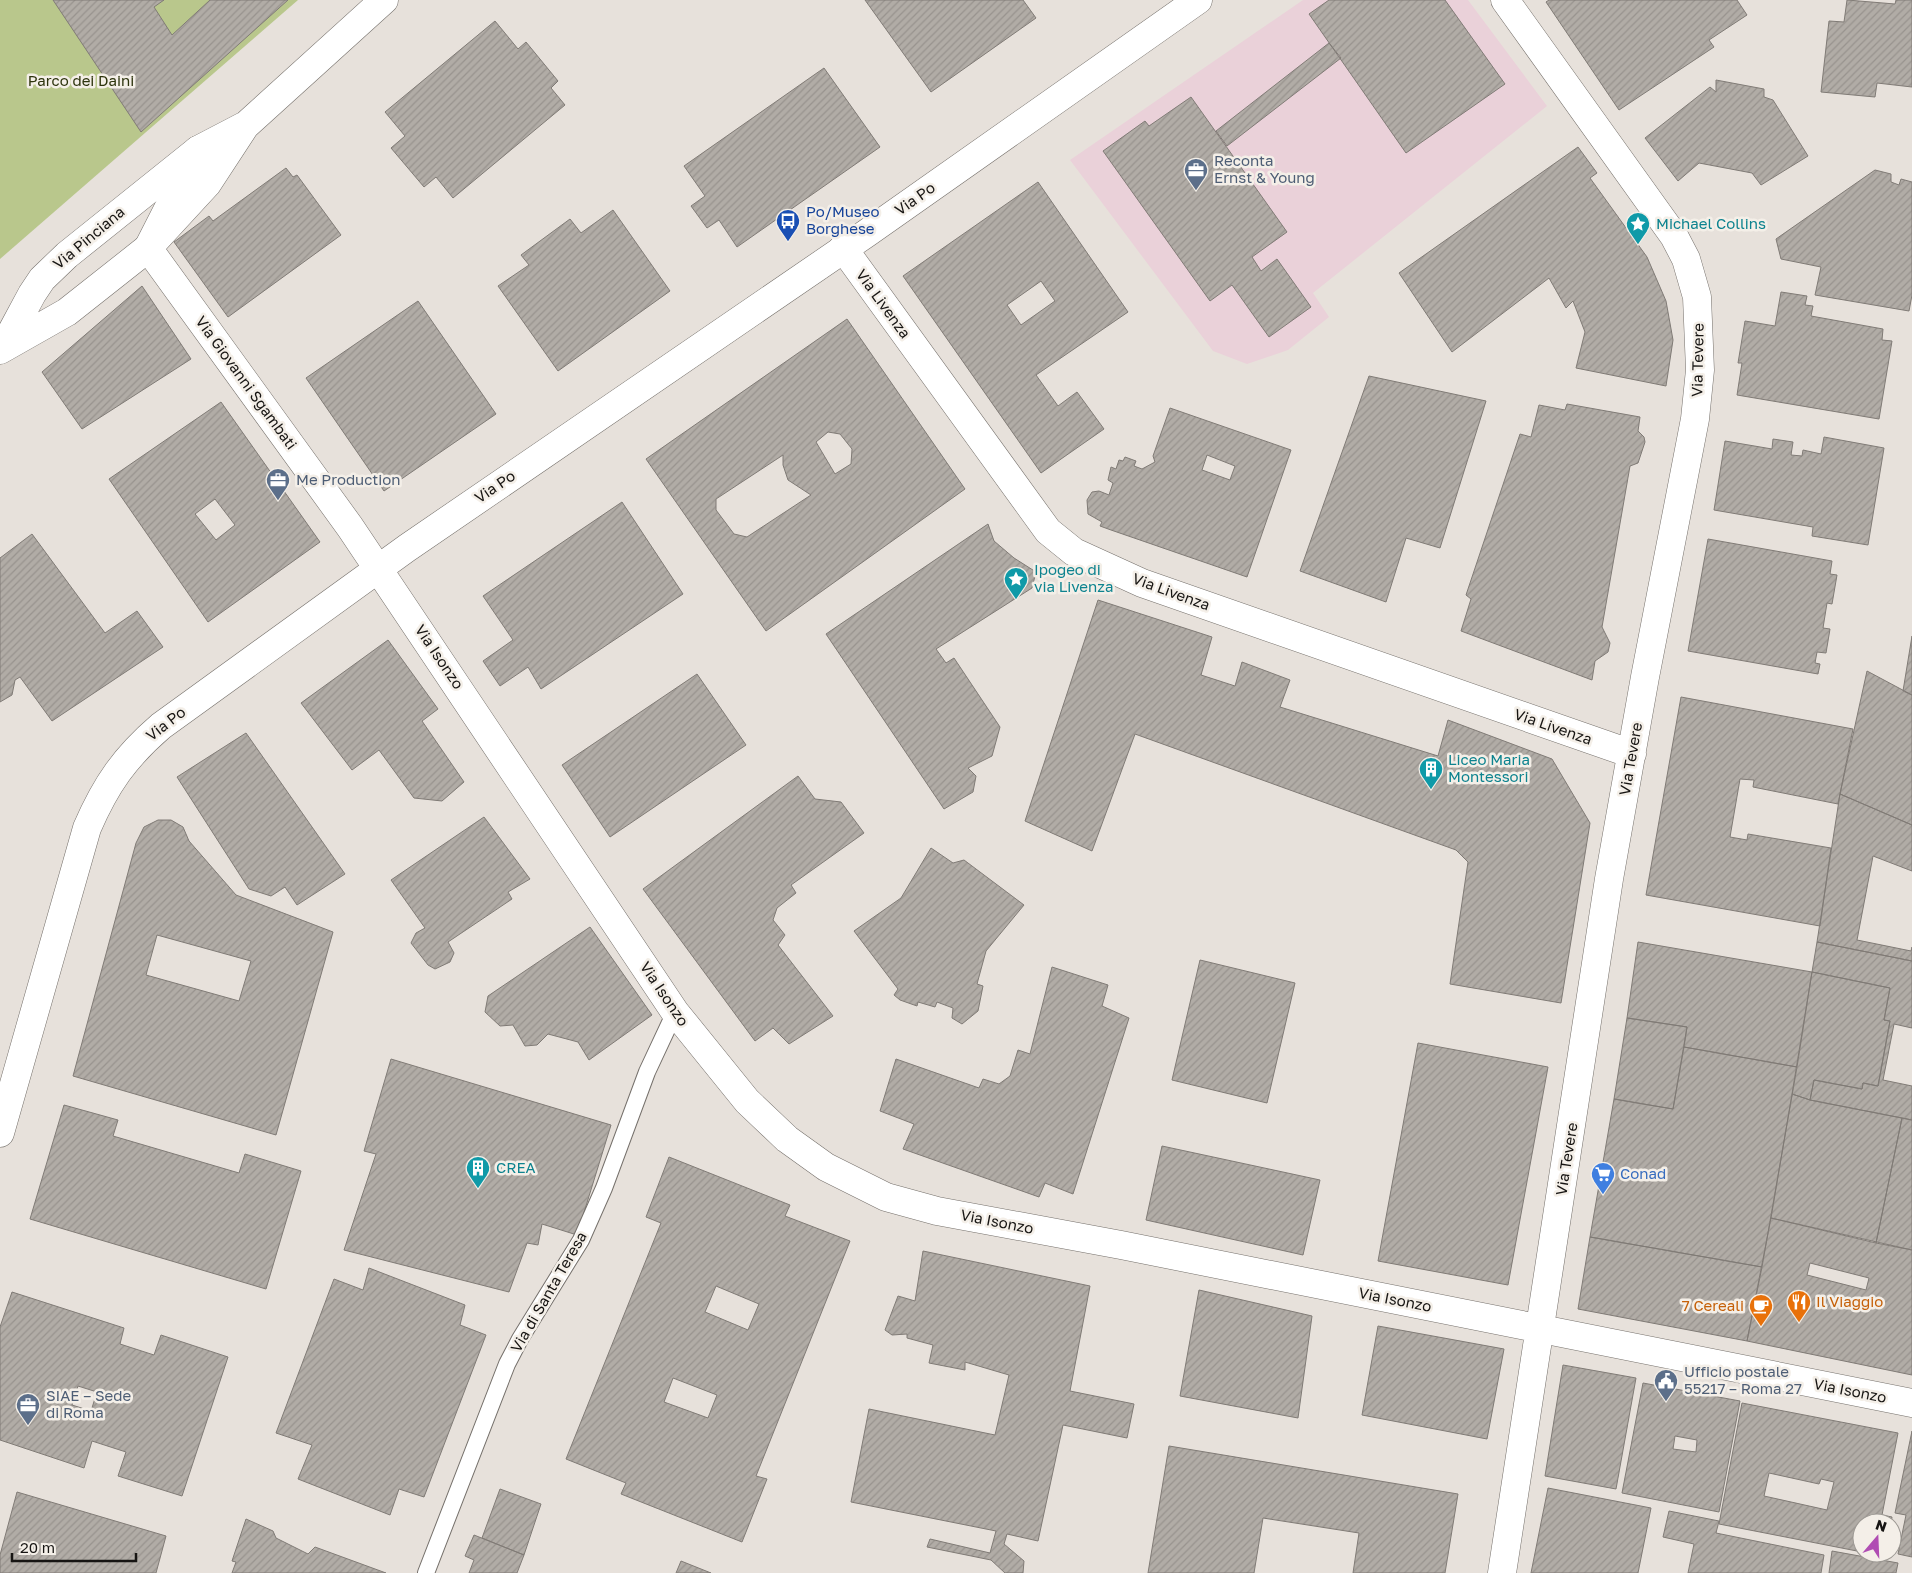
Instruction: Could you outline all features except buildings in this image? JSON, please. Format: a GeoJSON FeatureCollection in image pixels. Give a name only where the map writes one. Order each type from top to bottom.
{"type":"FeatureCollection","features":[{"type":"Feature","properties":{"kind":"street","name":"Via Pinciana"},"geometry":{"type":"LineString","coordinates":[[2,348],[31,334],[67,312],[148,248],[206,184],[246,126],[384,0]]}},
{"type":"Feature","properties":{"kind":"street","name":"Via Po"},"geometry":{"type":"LineString","coordinates":[[0,1134],[79,850],[96,807],[116,772],[131,752],[161,726],[378,568],[843,248],[1198,0]]}},
{"type":"Feature","properties":{"kind":"street","name":"Via Tevere"},"geometry":{"type":"LineString","coordinates":[[1502,1573],[1609,879],[1695,419],[1700,370],[1697,297],[1686,259],[1664,219],[1505,0]]}},
{"type":"Feature","properties":{"kind":"street","name":"Via Pinciana"},"geometry":{"type":"LineString","coordinates":[[2,348],[32,294],[55,266],[198,150],[246,126]]}},
{"type":"Feature","properties":{"kind":"street","name":"Via Pinciana"},"geometry":{"type":"LineString","coordinates":[[148,248],[198,150]]}},
{"type":"Feature","properties":{"kind":"street","name":"Via Giovanni Sgambati"},"geometry":{"type":"LineString","coordinates":[[148,248],[378,568]]}},
{"type":"Feature","properties":{"kind":"street","name":"Via Livenza"},"geometry":{"type":"LineString","coordinates":[[843,248],[1048,531],[1074,552],[1142,583],[1632,754]]}},
{"type":"Feature","properties":{"kind":"street","name":"Via Isonzo"},"geometry":{"type":"LineString","coordinates":[[378,568],[676,1012],[747,1101],[788,1139],[826,1168],[886,1197],[937,1211],[1541,1329],[1912,1404]]}},
{"type":"Feature","properties":{"kind":"lane","name":"Via di Santa Teresa"},"geometry":{"type":"LineString","coordinates":[[426,1573],[507,1364],[520,1339],[581,1240],[604,1188],[647,1072],[676,1012]]}},
{"type":"Feature","properties":{"kind":"shaded area"},"geometry":{"type":"Polygon","coordinates":[[[1303,0],[1468,0],[1547,106],[1313,293],[1329,317],[1288,350],[1247,364],[1213,351],[1070,160],[1303,0]]]}},
{"type":"Feature","properties":{"kind":"green space","name":"Parco dei Daini"},"geometry":{"type":"Polygon","coordinates":[[[0,0],[298,0],[0,259],[0,0]]]}},
{"type":"Feature","properties":{"kind":"place","name":"Reconta Ernst & Young"},"geometry":{"type":"Point","coordinates":[1196,191]}},
{"type":"Feature","properties":{"kind":"place","name":"Po/Museo Borghese"},"geometry":{"type":"Point","coordinates":[788,242]}},
{"type":"Feature","properties":{"kind":"place","name":"Michael Collins"},"geometry":{"type":"Point","coordinates":[1638,245]}},
{"type":"Feature","properties":{"kind":"place","name":"Me Production"},"geometry":{"type":"Point","coordinates":[278,501]}},
{"type":"Feature","properties":{"kind":"place","name":"Ipogeo di via Livenza"},"geometry":{"type":"Point","coordinates":[1016,600]}},
{"type":"Feature","properties":{"kind":"place","name":"Liceo Maria Montessori"},"geometry":{"type":"Point","coordinates":[1431,790]}},
{"type":"Feature","properties":{"kind":"place","name":"CREA"},"geometry":{"type":"Point","coordinates":[478,1189]}},
{"type":"Feature","properties":{"kind":"place","name":"Conad"},"geometry":{"type":"Point","coordinates":[1603,1195]}},
{"type":"Feature","properties":{"kind":"place","name":"Il Viaggio"},"geometry":{"type":"Point","coordinates":[1799,1323]}},
{"type":"Feature","properties":{"kind":"place","name":"7 Cereali"},"geometry":{"type":"Point","coordinates":[1761,1327]}},
{"type":"Feature","properties":{"kind":"place","name":"Ufficio postale 55217 – Roma 27"},"geometry":{"type":"Point","coordinates":[1666,1402]}},
{"type":"Feature","properties":{"kind":"place","name":"SIAE – Sede di Roma"},"geometry":{"type":"Point","coordinates":[28,1426]}}]}
